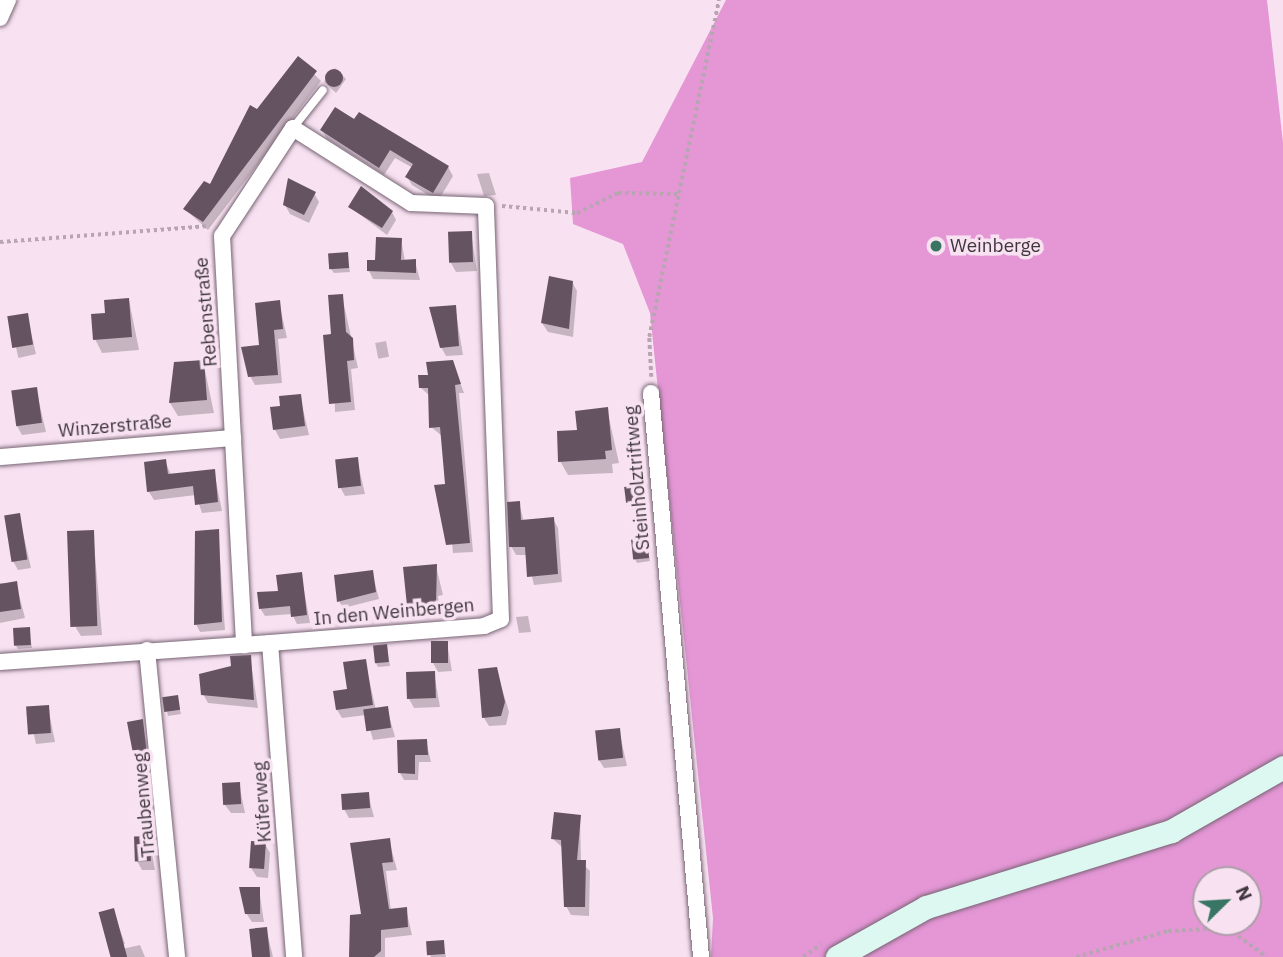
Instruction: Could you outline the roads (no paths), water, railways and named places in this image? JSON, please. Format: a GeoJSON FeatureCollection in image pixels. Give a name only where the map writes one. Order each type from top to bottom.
{"type":"FeatureCollection","features":[{"type":"Feature","properties":{"kind":"main road"},"geometry":{"type":"LineString","coordinates":[[837,957],[926,908],[1171,831],[1283,767]]}},
{"type":"Feature","properties":{"kind":"street"},"geometry":{"type":"LineString","coordinates":[[0,18],[8,0]]}},
{"type":"Feature","properties":{"kind":"street","name":"In den Weinbergen"},"geometry":{"type":"LineString","coordinates":[[0,662],[491,625],[501,619],[486,206],[411,203],[293,128]]}},
{"type":"Feature","properties":{"kind":"street","name":"Rebenstraße"},"geometry":{"type":"LineString","coordinates":[[244,645],[225,227],[293,128]]}},
{"type":"Feature","properties":{"kind":"street","name":"Steinholztriftweg"},"geometry":{"type":"LineString","coordinates":[[651,393],[701,957]]}},
{"type":"Feature","properties":{"kind":"street","name":"Winzerstraße"},"geometry":{"type":"LineString","coordinates":[[0,457],[233,438]]}},
{"type":"Feature","properties":{"kind":"street","name":"Küferweg"},"geometry":{"type":"LineString","coordinates":[[271,643],[293,957]]}},
{"type":"Feature","properties":{"kind":"street","name":"Traubenweg"},"geometry":{"type":"LineString","coordinates":[[147,650],[177,957]]}},
{"type":"Feature","properties":{"kind":"lane"},"geometry":{"type":"LineString","coordinates":[[293,128],[323,90]]}},
{"type":"Feature","properties":{"kind":"place","name":"Weinberge"},"geometry":{"type":"Point","coordinates":[936,246]}}]}
